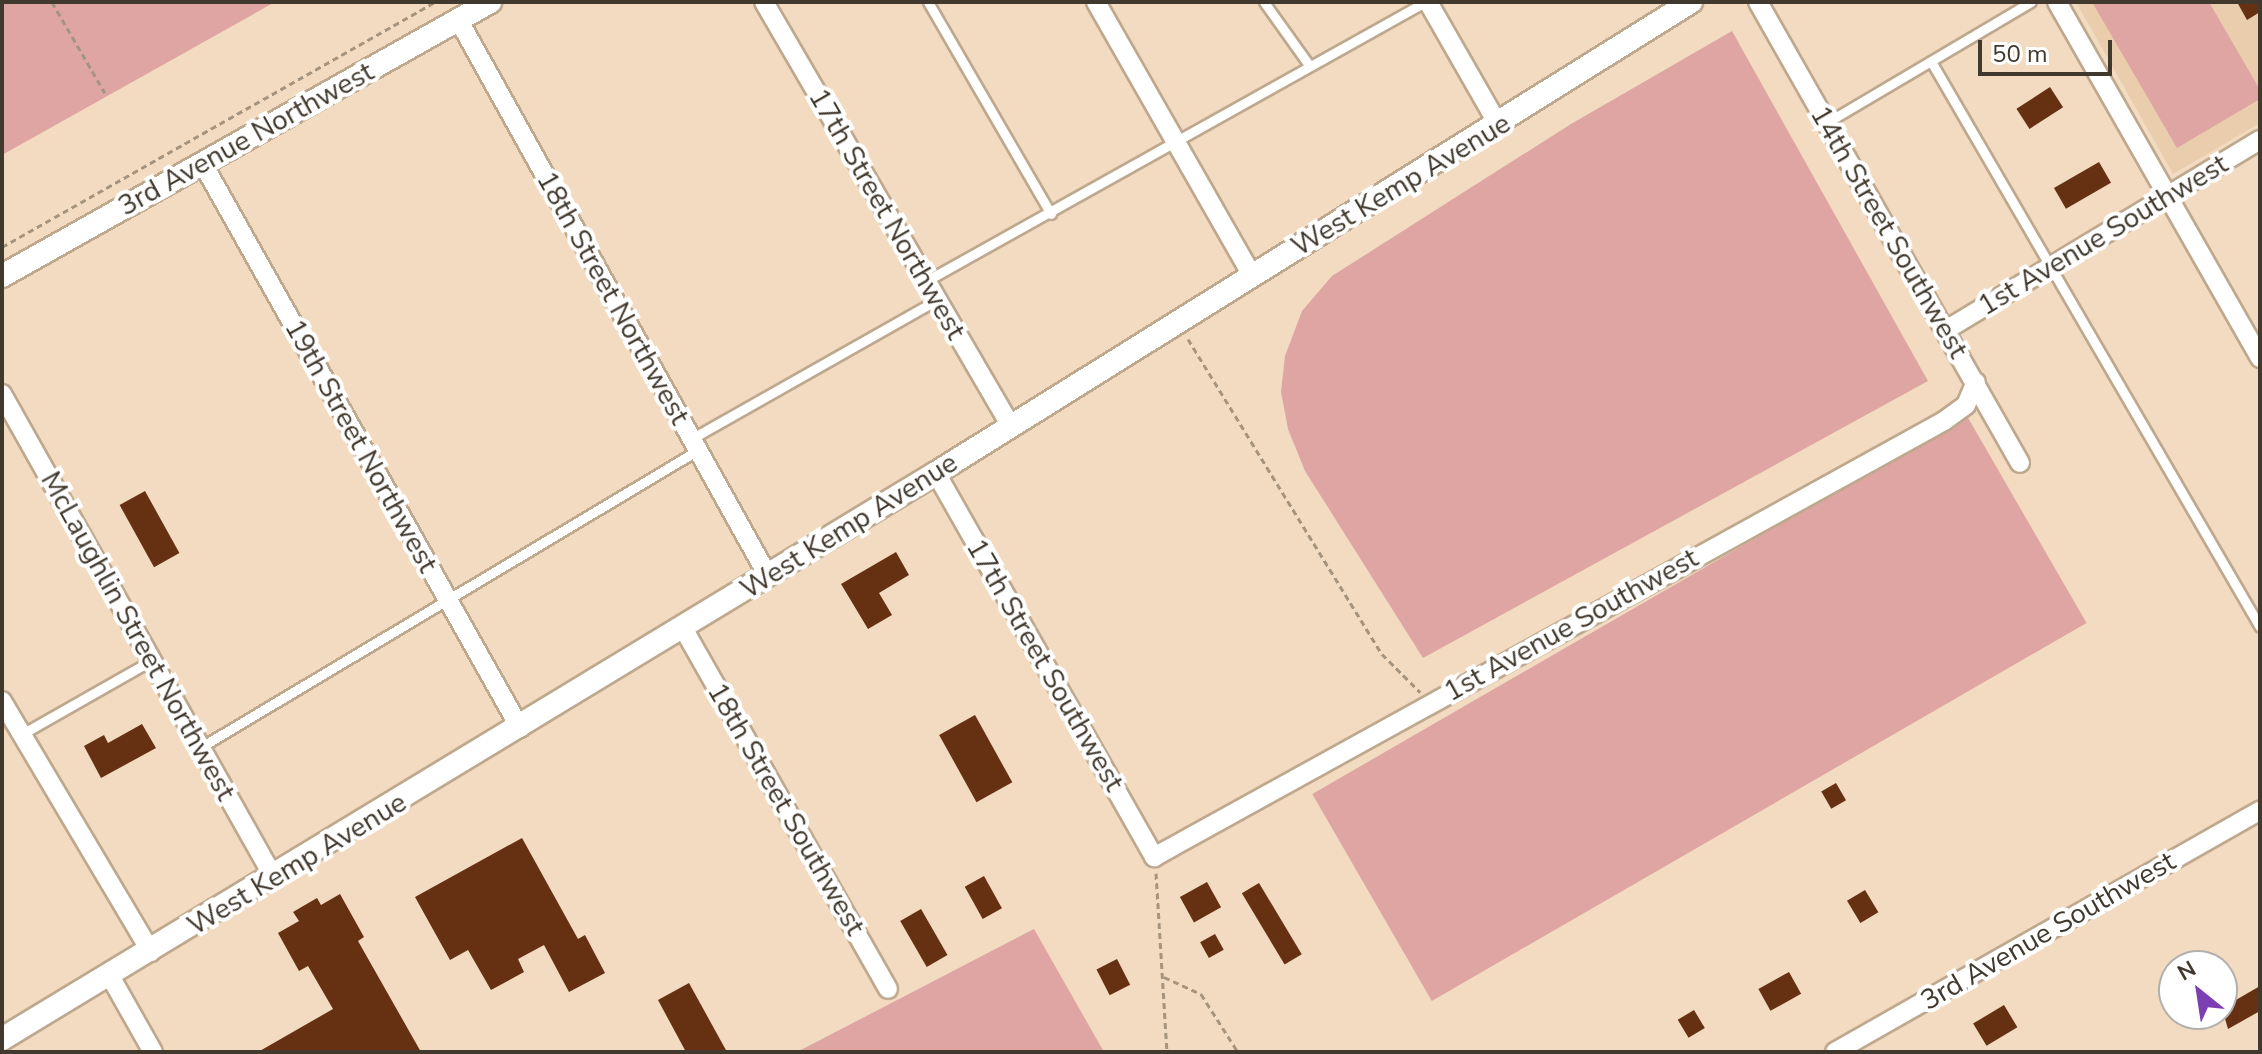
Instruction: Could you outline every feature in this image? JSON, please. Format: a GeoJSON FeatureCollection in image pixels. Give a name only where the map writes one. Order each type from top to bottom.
{"type":"FeatureCollection","features":[{"type":"Feature","properties":{"kind":"street","name":"3rd Avenue Northwest"},"geometry":{"type":"LineString","coordinates":[[2,276],[490,2]]}},
{"type":"Feature","properties":{"kind":"street","name":"17th Street Northwest"},"geometry":{"type":"LineString","coordinates":[[764,2],[1010,425]]}},
{"type":"Feature","properties":{"kind":"street"},"geometry":{"type":"LineString","coordinates":[[1096,2],[1252,275]]}},
{"type":"Feature","properties":{"kind":"street"},"geometry":{"type":"LineString","coordinates":[[1426,2],[1499,126]]}},
{"type":"Feature","properties":{"kind":"street","name":"West Kemp Avenue"},"geometry":{"type":"LineString","coordinates":[[2,1039],[274,878],[936,473],[1252,275],[1499,126],[1691,2]]}},
{"type":"Feature","properties":{"kind":"street","name":"14th Street Southwest"},"geometry":{"type":"LineString","coordinates":[[1758,2],[2020,463]]}},
{"type":"Feature","properties":{"kind":"street"},"geometry":{"type":"LineString","coordinates":[[2057,2],[2260,358]]}},
{"type":"Feature","properties":{"kind":"street","name":"18th Street Northwest"},"geometry":{"type":"LineString","coordinates":[[458,19],[768,576]]}},
{"type":"Feature","properties":{"kind":"street","name":"1st Avenue Southwest"},"geometry":{"type":"LineString","coordinates":[[1946,330],[2260,140]]}},
{"type":"Feature","properties":{"kind":"street","name":"19th Street Northwest"},"geometry":{"type":"LineString","coordinates":[[203,164],[520,728]]}},
{"type":"Feature","properties":{"kind":"street","name":"1st Avenue Southwest"},"geometry":{"type":"LineString","coordinates":[[1154,857],[1944,421],[1966,405],[1976,382]]}},
{"type":"Feature","properties":{"kind":"street","name":"McLaughlin Street Northwest"},"geometry":{"type":"LineString","coordinates":[[2,394],[274,878]]}},
{"type":"Feature","properties":{"kind":"street","name":"17th Street Southwest"},"geometry":{"type":"LineString","coordinates":[[936,473],[1154,857]]}},
{"type":"Feature","properties":{"kind":"street","name":"18th Street Southwest"},"geometry":{"type":"LineString","coordinates":[[683,628],[888,989]]}},
{"type":"Feature","properties":{"kind":"street"},"geometry":{"type":"LineString","coordinates":[[2,701],[151,952]]}},
{"type":"Feature","properties":{"kind":"street","name":"3rd Avenue Southwest"},"geometry":{"type":"LineString","coordinates":[[1835,1052],[2260,811]]}},
{"type":"Feature","properties":{"kind":"street"},"geometry":{"type":"LineString","coordinates":[[110,976],[153,1052]]}},
{"type":"Feature","properties":{"kind":"lane"},"geometry":{"type":"LineString","coordinates":[[928,2],[1051,214]]}},
{"type":"Feature","properties":{"kind":"lane"},"geometry":{"type":"LineString","coordinates":[[1264,2],[1309,65]]}},
{"type":"Feature","properties":{"kind":"lane"},"geometry":{"type":"LineString","coordinates":[[926,281],[1051,214],[1309,65],[1426,2]]}},
{"type":"Feature","properties":{"kind":"lane"},"geometry":{"type":"LineString","coordinates":[[1826,123],[2031,2]]}},
{"type":"Feature","properties":{"kind":"lane"},"geometry":{"type":"LineString","coordinates":[[1932,63],[2260,627]]}},
{"type":"Feature","properties":{"kind":"lane"},"geometry":{"type":"LineString","coordinates":[[201,747],[695,444],[937,300]]}},
{"type":"Feature","properties":{"kind":"lane"},"geometry":{"type":"LineString","coordinates":[[22,734],[152,660]]}},
{"type":"Feature","properties":{"kind":"path"},"geometry":{"type":"LineString","coordinates":[[52,2],[105,93]]}},
{"type":"Feature","properties":{"kind":"path"},"geometry":{"type":"LineString","coordinates":[[2,247],[435,2]]}},
{"type":"Feature","properties":{"kind":"path"},"geometry":{"type":"LineString","coordinates":[[1177,322],[1382,654],[1404,680],[1432,701]]}},
{"type":"Feature","properties":{"kind":"path"},"geometry":{"type":"LineString","coordinates":[[1154,857],[1167,1052]]}},
{"type":"Feature","properties":{"kind":"path"},"geometry":{"type":"LineString","coordinates":[[1164,977],[1201,994],[1238,1052]]}},
{"type":"Feature","properties":{"kind":"shaded area"},"geometry":{"type":"Polygon","coordinates":[[[2,2],[275,2],[2,155],[2,2]]]}},
{"type":"Feature","properties":{"kind":"shaded area"},"geometry":{"type":"Polygon","coordinates":[[[2076,2],[2260,2],[2260,123],[2173,174],[2076,2]]]}},
{"type":"Feature","properties":{"kind":"shaded area"},"geometry":{"type":"Polygon","coordinates":[[[2092,2],[2209,2],[2260,90],[2260,99],[2177,148],[2092,2]]]}},
{"type":"Feature","properties":{"kind":"shaded area"},"geometry":{"type":"Polygon","coordinates":[[[1732,31],[1928,381],[1423,658],[1305,471],[1288,429],[1281,392],[1285,356],[1302,311],[1332,276],[1571,124],[1732,31]]]}},
{"type":"Feature","properties":{"kind":"shaded area"},"geometry":{"type":"Polygon","coordinates":[[[1967,416],[2086,623],[1432,1001],[1312,794],[1967,416]]]}},
{"type":"Feature","properties":{"kind":"shaded area"},"geometry":{"type":"Polygon","coordinates":[[[1034,929],[1104,1052],[797,1052],[1034,929]]]}},
{"type":"Feature","properties":{"kind":"building"},"geometry":{"type":"Polygon","coordinates":[[[2237,2],[2260,2],[2260,12],[2247,20],[2237,2]]]}},
{"type":"Feature","properties":{"kind":"building"},"geometry":{"type":"Polygon","coordinates":[[[2050,87],[2063,107],[2030,129],[2016,109],[2050,87]]]}},
{"type":"Feature","properties":{"kind":"building"},"geometry":{"type":"Polygon","coordinates":[[[2099,162],[2111,183],[2066,209],[2054,188],[2099,162]]]}},
{"type":"Feature","properties":{"kind":"building"},"geometry":{"type":"Polygon","coordinates":[[[145,491],[179,553],[154,567],[120,505],[145,491]]]}},
{"type":"Feature","properties":{"kind":"building"},"geometry":{"type":"Polygon","coordinates":[[[896,552],[909,575],[879,593],[892,615],[868,629],[841,584],[896,552]]]}},
{"type":"Feature","properties":{"kind":"building"},"geometry":{"type":"Polygon","coordinates":[[[975,715],[1012,782],[976,802],[939,735],[975,715]]]}},
{"type":"Feature","properties":{"kind":"building"},"geometry":{"type":"Polygon","coordinates":[[[142,724],[156,748],[101,778],[84,746],[104,735],[108,743],[142,724]]]}},
{"type":"Feature","properties":{"kind":"building"},"geometry":{"type":"Polygon","coordinates":[[[1836,783],[1846,800],[1831,809],[1821,792],[1836,783]]]}},
{"type":"Feature","properties":{"kind":"building"},"geometry":{"type":"Polygon","coordinates":[[[522,838],[578,939],[585,935],[605,973],[569,992],[544,945],[518,959],[524,972],[491,990],[468,950],[450,960],[415,897],[522,838]]]}},
{"type":"Feature","properties":{"kind":"building"},"geometry":{"type":"Polygon","coordinates":[[[984,876],[1002,908],[983,919],[965,887],[984,876]]]}},
{"type":"Feature","properties":{"kind":"building"},"geometry":{"type":"Polygon","coordinates":[[[1207,882],[1221,907],[1194,922],[1180,897],[1207,882]]]}},
{"type":"Feature","properties":{"kind":"building"},"geometry":{"type":"Polygon","coordinates":[[[1259,883],[1302,954],[1285,964],[1242,893],[1259,883]]]}},
{"type":"Feature","properties":{"kind":"building"},"geometry":{"type":"Polygon","coordinates":[[[1865,890],[1878,912],[1860,923],[1847,901],[1865,890]]]}},
{"type":"Feature","properties":{"kind":"building"},"geometry":{"type":"Polygon","coordinates":[[[340,894],[364,937],[358,941],[421,1052],[258,1052],[333,1009],[308,966],[299,971],[278,933],[299,921],[293,912],[317,898],[321,905],[340,894]]]}},
{"type":"Feature","properties":{"kind":"building"},"geometry":{"type":"Polygon","coordinates":[[[921,909],[947,955],[927,967],[900,921],[921,909]]]}},
{"type":"Feature","properties":{"kind":"building"},"geometry":{"type":"Polygon","coordinates":[[[1215,934],[1224,950],[1209,958],[1200,942],[1215,934]]]}},
{"type":"Feature","properties":{"kind":"building"},"geometry":{"type":"Polygon","coordinates":[[[1117,959],[1130,985],[1110,995],[1097,969],[1117,959]]]}},
{"type":"Feature","properties":{"kind":"building"},"geometry":{"type":"Polygon","coordinates":[[[1789,972],[1801,994],[1771,1011],[1758,989],[1789,972]]]}},
{"type":"Feature","properties":{"kind":"building"},"geometry":{"type":"Polygon","coordinates":[[[689,983],[727,1052],[686,1052],[658,1000],[689,983]]]}},
{"type":"Feature","properties":{"kind":"building"},"geometry":{"type":"Polygon","coordinates":[[[2260,986],[2260,1011],[2238,1023],[2238,999],[2260,986]]]}},
{"type":"Feature","properties":{"kind":"building"},"geometry":{"type":"Polygon","coordinates":[[[2004,1005],[2017,1027],[1987,1046],[1973,1024],[2004,1005]]]}},
{"type":"Feature","properties":{"kind":"building"},"geometry":{"type":"Polygon","coordinates":[[[1694,1010],[1705,1028],[1689,1038],[1678,1020],[1694,1010]]]}}]}
